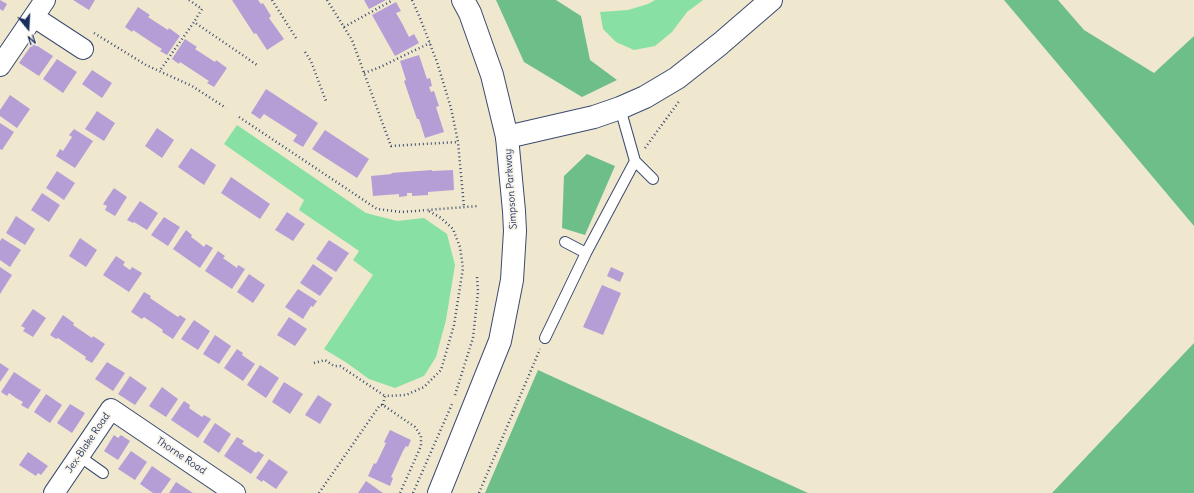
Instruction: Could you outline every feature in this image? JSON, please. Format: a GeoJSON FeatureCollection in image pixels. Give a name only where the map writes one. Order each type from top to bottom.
{"type":"FeatureCollection","features":[{"type":"Feature","properties":{"kind":"main road","name":"Simpson Parkway"},"geometry":{"type":"LineString","coordinates":[[439,493],[500,341],[512,280],[515,231],[507,137],[492,75],[470,13],[463,0]]}},
{"type":"Feature","properties":{"kind":"main road"},"geometry":{"type":"LineString","coordinates":[[507,137],[594,117],[645,97],[677,78],[720,44],[771,0]]}},
{"type":"Feature","properties":{"kind":"street"},"geometry":{"type":"LineString","coordinates":[[0,66],[45,0]]}},
{"type":"Feature","properties":{"kind":"street"},"geometry":{"type":"LineString","coordinates":[[34,17],[83,49]]}},
{"type":"Feature","properties":{"kind":"street","name":"Jex-Blake Road"},"geometry":{"type":"LineString","coordinates":[[54,493],[111,409],[127,420]]}},
{"type":"Feature","properties":{"kind":"street","name":"Thorne Road"},"geometry":{"type":"LineString","coordinates":[[127,420],[235,493]]}},
{"type":"Feature","properties":{"kind":"lane"},"geometry":{"type":"LineString","coordinates":[[620,108],[635,161],[653,179]]}},
{"type":"Feature","properties":{"kind":"lane"},"geometry":{"type":"LineString","coordinates":[[545,338],[586,253],[635,161]]}},
{"type":"Feature","properties":{"kind":"lane"},"geometry":{"type":"LineString","coordinates":[[565,242],[586,253]]}},
{"type":"Feature","properties":{"kind":"lane"},"geometry":{"type":"LineString","coordinates":[[79,456],[103,473]]}},
{"type":"Feature","properties":{"kind":"path"},"geometry":{"type":"LineString","coordinates":[[161,69],[202,9],[189,0]]}},
{"type":"Feature","properties":{"kind":"path"},"geometry":{"type":"LineString","coordinates":[[272,0],[296,38]]}},
{"type":"Feature","properties":{"kind":"path"},"geometry":{"type":"LineString","coordinates":[[327,0],[352,40],[391,146],[458,142]]}},
{"type":"Feature","properties":{"kind":"path"},"geometry":{"type":"LineString","coordinates":[[344,27],[393,0]]}},
{"type":"Feature","properties":{"kind":"path"},"geometry":{"type":"LineString","coordinates":[[412,0],[430,43],[451,108],[458,142],[464,207]]}},
{"type":"Feature","properties":{"kind":"path"},"geometry":{"type":"LineString","coordinates":[[194,22],[257,65]]}},
{"type":"Feature","properties":{"kind":"path"},"geometry":{"type":"LineString","coordinates":[[88,29],[146,65],[192,86],[226,108]]}},
{"type":"Feature","properties":{"kind":"path"},"geometry":{"type":"LineString","coordinates":[[364,73],[378,68],[430,43]]}},
{"type":"Feature","properties":{"kind":"path"},"geometry":{"type":"LineString","coordinates":[[305,52],[311,60],[326,101]]}},
{"type":"Feature","properties":{"kind":"path"},"geometry":{"type":"LineString","coordinates":[[635,161],[688,91],[677,78]]}},
{"type":"Feature","properties":{"kind":"path"},"geometry":{"type":"LineString","coordinates":[[239,117],[377,209],[402,212],[478,206]]}},
{"type":"Feature","properties":{"kind":"path"},"geometry":{"type":"LineString","coordinates":[[314,363],[325,360],[334,366],[340,366],[385,396],[406,395],[424,387],[441,370],[454,325],[463,268],[460,247],[453,229],[441,218],[427,210]]}},
{"type":"Feature","properties":{"kind":"path"},"geometry":{"type":"LineString","coordinates":[[413,493],[455,397],[473,338],[478,292],[477,276]]}},
{"type":"Feature","properties":{"kind":"path"},"geometry":{"type":"LineString","coordinates":[[479,493],[545,338]]}},
{"type":"Feature","properties":{"kind":"path"},"geometry":{"type":"LineString","coordinates":[[383,405],[385,396]]}},
{"type":"Feature","properties":{"kind":"path"},"geometry":{"type":"LineString","coordinates":[[319,493],[380,404],[383,405]]}},
{"type":"Feature","properties":{"kind":"path"},"geometry":{"type":"LineString","coordinates":[[383,405],[415,427],[421,436],[422,446],[400,493]]}},
{"type":"Feature","properties":{"kind":"green space"},"geometry":{"type":"Polygon","coordinates":[[[496,0],[556,0],[581,16],[590,60],[617,80],[582,97],[524,62],[496,0]]]}},
{"type":"Feature","properties":{"kind":"green space"},"geometry":{"type":"Polygon","coordinates":[[[655,0],[703,0],[687,12],[672,32],[655,46],[634,50],[616,42],[603,29],[600,12],[628,10],[648,4],[655,0]]]}},
{"type":"Feature","properties":{"kind":"green space"},"geometry":{"type":"Polygon","coordinates":[[[1004,0],[1058,0],[1084,30],[1154,73],[1194,36],[1194,226],[1004,0]]]}},
{"type":"Feature","properties":{"kind":"green space"},"geometry":{"type":"Polygon","coordinates":[[[237,125],[366,213],[397,221],[424,218],[447,234],[455,265],[446,320],[436,357],[424,376],[395,388],[369,379],[324,349],[373,275],[353,260],[359,251],[299,210],[304,200],[224,144],[237,125]]]}},
{"type":"Feature","properties":{"kind":"green space"},"geometry":{"type":"Polygon","coordinates":[[[587,154],[615,166],[585,235],[562,228],[564,176],[587,154]]]}},
{"type":"Feature","properties":{"kind":"green space"},"geometry":{"type":"Polygon","coordinates":[[[1194,343],[1194,493],[1052,493],[1194,343]]]}},
{"type":"Feature","properties":{"kind":"green space"},"geometry":{"type":"Polygon","coordinates":[[[538,370],[808,493],[485,493],[538,370]]]}},
{"type":"Feature","properties":{"kind":"building"},"geometry":{"type":"Polygon","coordinates":[[[0,0],[7,4],[3,11],[0,9],[0,0]]]}},
{"type":"Feature","properties":{"kind":"building"},"geometry":{"type":"Polygon","coordinates":[[[73,0],[95,0],[89,10],[73,0]]]}},
{"type":"Feature","properties":{"kind":"building"},"geometry":{"type":"Polygon","coordinates":[[[232,0],[258,0],[261,4],[263,3],[271,16],[269,18],[284,39],[267,50],[256,33],[254,34],[232,0]]]}},
{"type":"Feature","properties":{"kind":"building"},"geometry":{"type":"Polygon","coordinates":[[[364,0],[386,0],[369,9],[364,0]]]}},
{"type":"Feature","properties":{"kind":"building"},"geometry":{"type":"Polygon","coordinates":[[[396,2],[401,11],[396,13],[409,37],[414,34],[419,43],[395,56],[372,15],[396,2]]]}},
{"type":"Feature","properties":{"kind":"building"},"geometry":{"type":"Polygon","coordinates":[[[138,7],[150,15],[148,17],[168,30],[169,28],[180,36],[167,55],[160,51],[162,49],[133,30],[132,32],[125,27],[138,7]]]}},
{"type":"Feature","properties":{"kind":"building"},"geometry":{"type":"Polygon","coordinates":[[[185,39],[197,47],[195,49],[215,62],[216,60],[227,68],[214,87],[207,83],[209,81],[180,62],[179,64],[172,59],[185,39]]]}},
{"type":"Feature","properties":{"kind":"building"},"geometry":{"type":"Polygon","coordinates":[[[33,43],[53,56],[39,76],[19,63],[33,43]]]}},
{"type":"Feature","properties":{"kind":"building"},"geometry":{"type":"Polygon","coordinates":[[[419,55],[427,79],[430,78],[432,86],[429,87],[431,92],[434,91],[439,106],[436,107],[444,132],[425,138],[404,81],[406,80],[400,61],[419,55]]]}},
{"type":"Feature","properties":{"kind":"building"},"geometry":{"type":"Polygon","coordinates":[[[57,59],[77,72],[63,93],[43,79],[57,59]]]}},
{"type":"Feature","properties":{"kind":"building"},"geometry":{"type":"Polygon","coordinates":[[[92,70],[112,83],[102,98],[82,84],[92,70]]]}},
{"type":"Feature","properties":{"kind":"building"},"geometry":{"type":"Polygon","coordinates":[[[266,89],[318,123],[303,147],[293,141],[297,135],[264,114],[260,119],[251,113],[266,89]]]}},
{"type":"Feature","properties":{"kind":"building"},"geometry":{"type":"Polygon","coordinates":[[[10,95],[30,109],[17,128],[0,116],[0,110],[10,95]]]}},
{"type":"Feature","properties":{"kind":"building"},"geometry":{"type":"Polygon","coordinates":[[[97,111],[115,123],[104,141],[85,129],[97,111]]]}},
{"type":"Feature","properties":{"kind":"building"},"geometry":{"type":"Polygon","coordinates":[[[0,123],[14,132],[2,150],[0,149],[0,123]]]}},
{"type":"Feature","properties":{"kind":"building"},"geometry":{"type":"Polygon","coordinates":[[[157,128],[174,140],[162,158],[145,146],[157,128]]]}},
{"type":"Feature","properties":{"kind":"building"},"geometry":{"type":"Polygon","coordinates":[[[74,129],[93,141],[75,168],[56,156],[60,149],[63,151],[72,137],[69,135],[74,129]]]}},
{"type":"Feature","properties":{"kind":"building"},"geometry":{"type":"Polygon","coordinates":[[[325,130],[369,159],[357,178],[312,149],[325,130]]]}},
{"type":"Feature","properties":{"kind":"building"},"geometry":{"type":"Polygon","coordinates":[[[191,148],[216,165],[204,185],[178,167],[191,148]]]}},
{"type":"Feature","properties":{"kind":"building"},"geometry":{"type":"Polygon","coordinates":[[[432,170],[453,170],[454,190],[428,192],[428,195],[412,196],[412,193],[407,193],[407,196],[399,197],[399,194],[373,196],[371,176],[432,170]]]}},
{"type":"Feature","properties":{"kind":"building"},"geometry":{"type":"Polygon","coordinates":[[[57,171],[75,183],[64,200],[46,188],[57,171]]]}},
{"type":"Feature","properties":{"kind":"building"},"geometry":{"type":"Polygon","coordinates":[[[231,177],[270,204],[260,219],[221,193],[231,177]]]}},
{"type":"Feature","properties":{"kind":"building"},"geometry":{"type":"Polygon","coordinates":[[[114,188],[127,197],[115,216],[105,210],[107,206],[103,204],[114,188]]]}},
{"type":"Feature","properties":{"kind":"building"},"geometry":{"type":"Polygon","coordinates":[[[42,193],[60,205],[49,222],[31,210],[42,193]]]}},
{"type":"Feature","properties":{"kind":"building"},"geometry":{"type":"Polygon","coordinates":[[[140,201],[158,213],[147,230],[134,222],[133,223],[127,220],[140,201]]]}},
{"type":"Feature","properties":{"kind":"building"},"geometry":{"type":"Polygon","coordinates":[[[287,212],[305,224],[293,241],[275,230],[287,212]]]}},
{"type":"Feature","properties":{"kind":"building"},"geometry":{"type":"Polygon","coordinates":[[[16,216],[35,229],[25,245],[6,233],[16,216]]]}},
{"type":"Feature","properties":{"kind":"building"},"geometry":{"type":"Polygon","coordinates":[[[164,217],[180,227],[168,246],[151,235],[164,217]]]}},
{"type":"Feature","properties":{"kind":"building"},"geometry":{"type":"Polygon","coordinates":[[[186,230],[192,235],[191,237],[204,247],[206,244],[213,248],[200,268],[173,249],[186,230]]]}},
{"type":"Feature","properties":{"kind":"building"},"geometry":{"type":"Polygon","coordinates":[[[2,238],[21,250],[10,267],[0,260],[0,241],[2,238]]]}},
{"type":"Feature","properties":{"kind":"building"},"geometry":{"type":"Polygon","coordinates":[[[80,238],[97,250],[86,267],[69,256],[80,238]]]}},
{"type":"Feature","properties":{"kind":"building"},"geometry":{"type":"Polygon","coordinates":[[[329,240],[349,253],[336,272],[316,259],[329,240]]]}},
{"type":"Feature","properties":{"kind":"building"},"geometry":{"type":"Polygon","coordinates":[[[218,251],[225,256],[223,258],[237,268],[238,265],[245,269],[232,289],[205,271],[218,251]]]}},
{"type":"Feature","properties":{"kind":"building"},"geometry":{"type":"Polygon","coordinates":[[[116,256],[125,262],[123,265],[130,270],[132,267],[142,273],[129,292],[103,275],[116,256]]]}},
{"type":"Feature","properties":{"kind":"building"},"geometry":{"type":"Polygon","coordinates":[[[313,264],[333,278],[320,296],[300,283],[313,264]]]}},
{"type":"Feature","properties":{"kind":"building"},"geometry":{"type":"Polygon","coordinates":[[[0,267],[12,275],[0,294],[0,267]]]}},
{"type":"Feature","properties":{"kind":"building"},"geometry":{"type":"Polygon","coordinates":[[[611,267],[624,273],[620,282],[607,276],[611,267]]]}},
{"type":"Feature","properties":{"kind":"building"},"geometry":{"type":"Polygon","coordinates":[[[249,274],[265,285],[253,303],[237,292],[249,274]]]}},
{"type":"Feature","properties":{"kind":"building"},"geometry":{"type":"Polygon","coordinates":[[[602,285],[621,293],[603,335],[583,327],[602,285]]]}},
{"type":"Feature","properties":{"kind":"building"},"geometry":{"type":"Polygon","coordinates":[[[298,289],[317,301],[313,307],[311,306],[303,319],[285,307],[298,289]]]}},
{"type":"Feature","properties":{"kind":"building"},"geometry":{"type":"Polygon","coordinates":[[[144,292],[151,296],[150,298],[178,317],[180,315],[186,319],[173,339],[144,317],[142,319],[131,312],[144,292]]]}},
{"type":"Feature","properties":{"kind":"building"},"geometry":{"type":"Polygon","coordinates":[[[33,309],[46,318],[33,337],[23,331],[25,328],[21,326],[33,309]]]}},
{"type":"Feature","properties":{"kind":"building"},"geometry":{"type":"Polygon","coordinates":[[[63,315],[74,323],[73,325],[92,338],[93,336],[105,344],[92,363],[85,359],[86,357],[58,338],[56,339],[50,335],[63,315]]]}},
{"type":"Feature","properties":{"kind":"building"},"geometry":{"type":"Polygon","coordinates":[[[289,317],[307,329],[295,346],[277,335],[289,317]]]}},
{"type":"Feature","properties":{"kind":"building"},"geometry":{"type":"Polygon","coordinates":[[[194,320],[210,331],[198,350],[181,339],[194,320]]]}},
{"type":"Feature","properties":{"kind":"building"},"geometry":{"type":"Polygon","coordinates":[[[215,335],[231,346],[219,364],[203,354],[215,335]]]}},
{"type":"Feature","properties":{"kind":"building"},"geometry":{"type":"Polygon","coordinates":[[[237,349],[243,353],[242,355],[255,364],[243,381],[224,368],[237,349]]]}},
{"type":"Feature","properties":{"kind":"building"},"geometry":{"type":"Polygon","coordinates":[[[107,362],[125,373],[113,391],[95,379],[107,362]]]}},
{"type":"Feature","properties":{"kind":"building"},"geometry":{"type":"Polygon","coordinates":[[[0,363],[9,369],[0,382],[0,363]]]}},
{"type":"Feature","properties":{"kind":"building"},"geometry":{"type":"Polygon","coordinates":[[[260,365],[279,378],[266,398],[247,385],[260,365]]]}},
{"type":"Feature","properties":{"kind":"building"},"geometry":{"type":"Polygon","coordinates":[[[14,372],[41,390],[28,409],[21,405],[23,402],[9,393],[7,396],[1,392],[14,372]]]}},
{"type":"Feature","properties":{"kind":"building"},"geometry":{"type":"Polygon","coordinates":[[[130,376],[147,388],[135,405],[118,394],[130,376]]]}},
{"type":"Feature","properties":{"kind":"building"},"geometry":{"type":"Polygon","coordinates":[[[284,382],[303,394],[290,414],[272,402],[284,382]]]}},
{"type":"Feature","properties":{"kind":"building"},"geometry":{"type":"Polygon","coordinates":[[[162,387],[178,399],[166,417],[149,406],[162,387]]]}},
{"type":"Feature","properties":{"kind":"building"},"geometry":{"type":"Polygon","coordinates":[[[46,394],[62,405],[50,423],[34,412],[46,394]]]}},
{"type":"Feature","properties":{"kind":"building"},"geometry":{"type":"Polygon","coordinates":[[[318,395],[332,404],[320,424],[305,415],[318,395]]]}},
{"type":"Feature","properties":{"kind":"building"},"geometry":{"type":"Polygon","coordinates":[[[184,401],[190,405],[189,408],[202,417],[204,415],[211,419],[198,438],[171,420],[184,401]]]}},
{"type":"Feature","properties":{"kind":"building"},"geometry":{"type":"Polygon","coordinates":[[[70,404],[85,413],[72,433],[57,423],[70,404]]]}},
{"type":"Feature","properties":{"kind":"building"},"geometry":{"type":"Polygon","coordinates":[[[215,423],[231,434],[219,453],[203,442],[215,423]]]}},
{"type":"Feature","properties":{"kind":"building"},"geometry":{"type":"Polygon","coordinates":[[[390,430],[411,440],[408,447],[406,446],[403,451],[391,477],[393,478],[390,486],[368,476],[374,463],[376,464],[386,443],[384,442],[390,430]]]}},
{"type":"Feature","properties":{"kind":"building"},"geometry":{"type":"Polygon","coordinates":[[[114,435],[118,438],[121,435],[130,441],[118,460],[104,451],[114,435]]]}},
{"type":"Feature","properties":{"kind":"building"},"geometry":{"type":"Polygon","coordinates":[[[237,437],[244,441],[242,444],[256,453],[258,451],[264,455],[251,474],[224,456],[237,437]]]}},
{"type":"Feature","properties":{"kind":"building"},"geometry":{"type":"Polygon","coordinates":[[[131,451],[147,462],[135,480],[118,469],[131,451]]]}},
{"type":"Feature","properties":{"kind":"building"},"geometry":{"type":"Polygon","coordinates":[[[28,452],[48,466],[41,475],[38,473],[36,476],[19,465],[28,452]]]}},
{"type":"Feature","properties":{"kind":"building"},"geometry":{"type":"Polygon","coordinates":[[[269,459],[288,472],[276,489],[263,480],[262,482],[256,478],[269,459]]]}},
{"type":"Feature","properties":{"kind":"building"},"geometry":{"type":"Polygon","coordinates":[[[152,466],[171,479],[161,493],[153,493],[140,484],[152,466]]]}},
{"type":"Feature","properties":{"kind":"building"},"geometry":{"type":"Polygon","coordinates":[[[366,481],[383,493],[358,493],[366,481]]]}},
{"type":"Feature","properties":{"kind":"building"},"geometry":{"type":"Polygon","coordinates":[[[176,482],[193,493],[169,493],[176,482]]]}}]}
